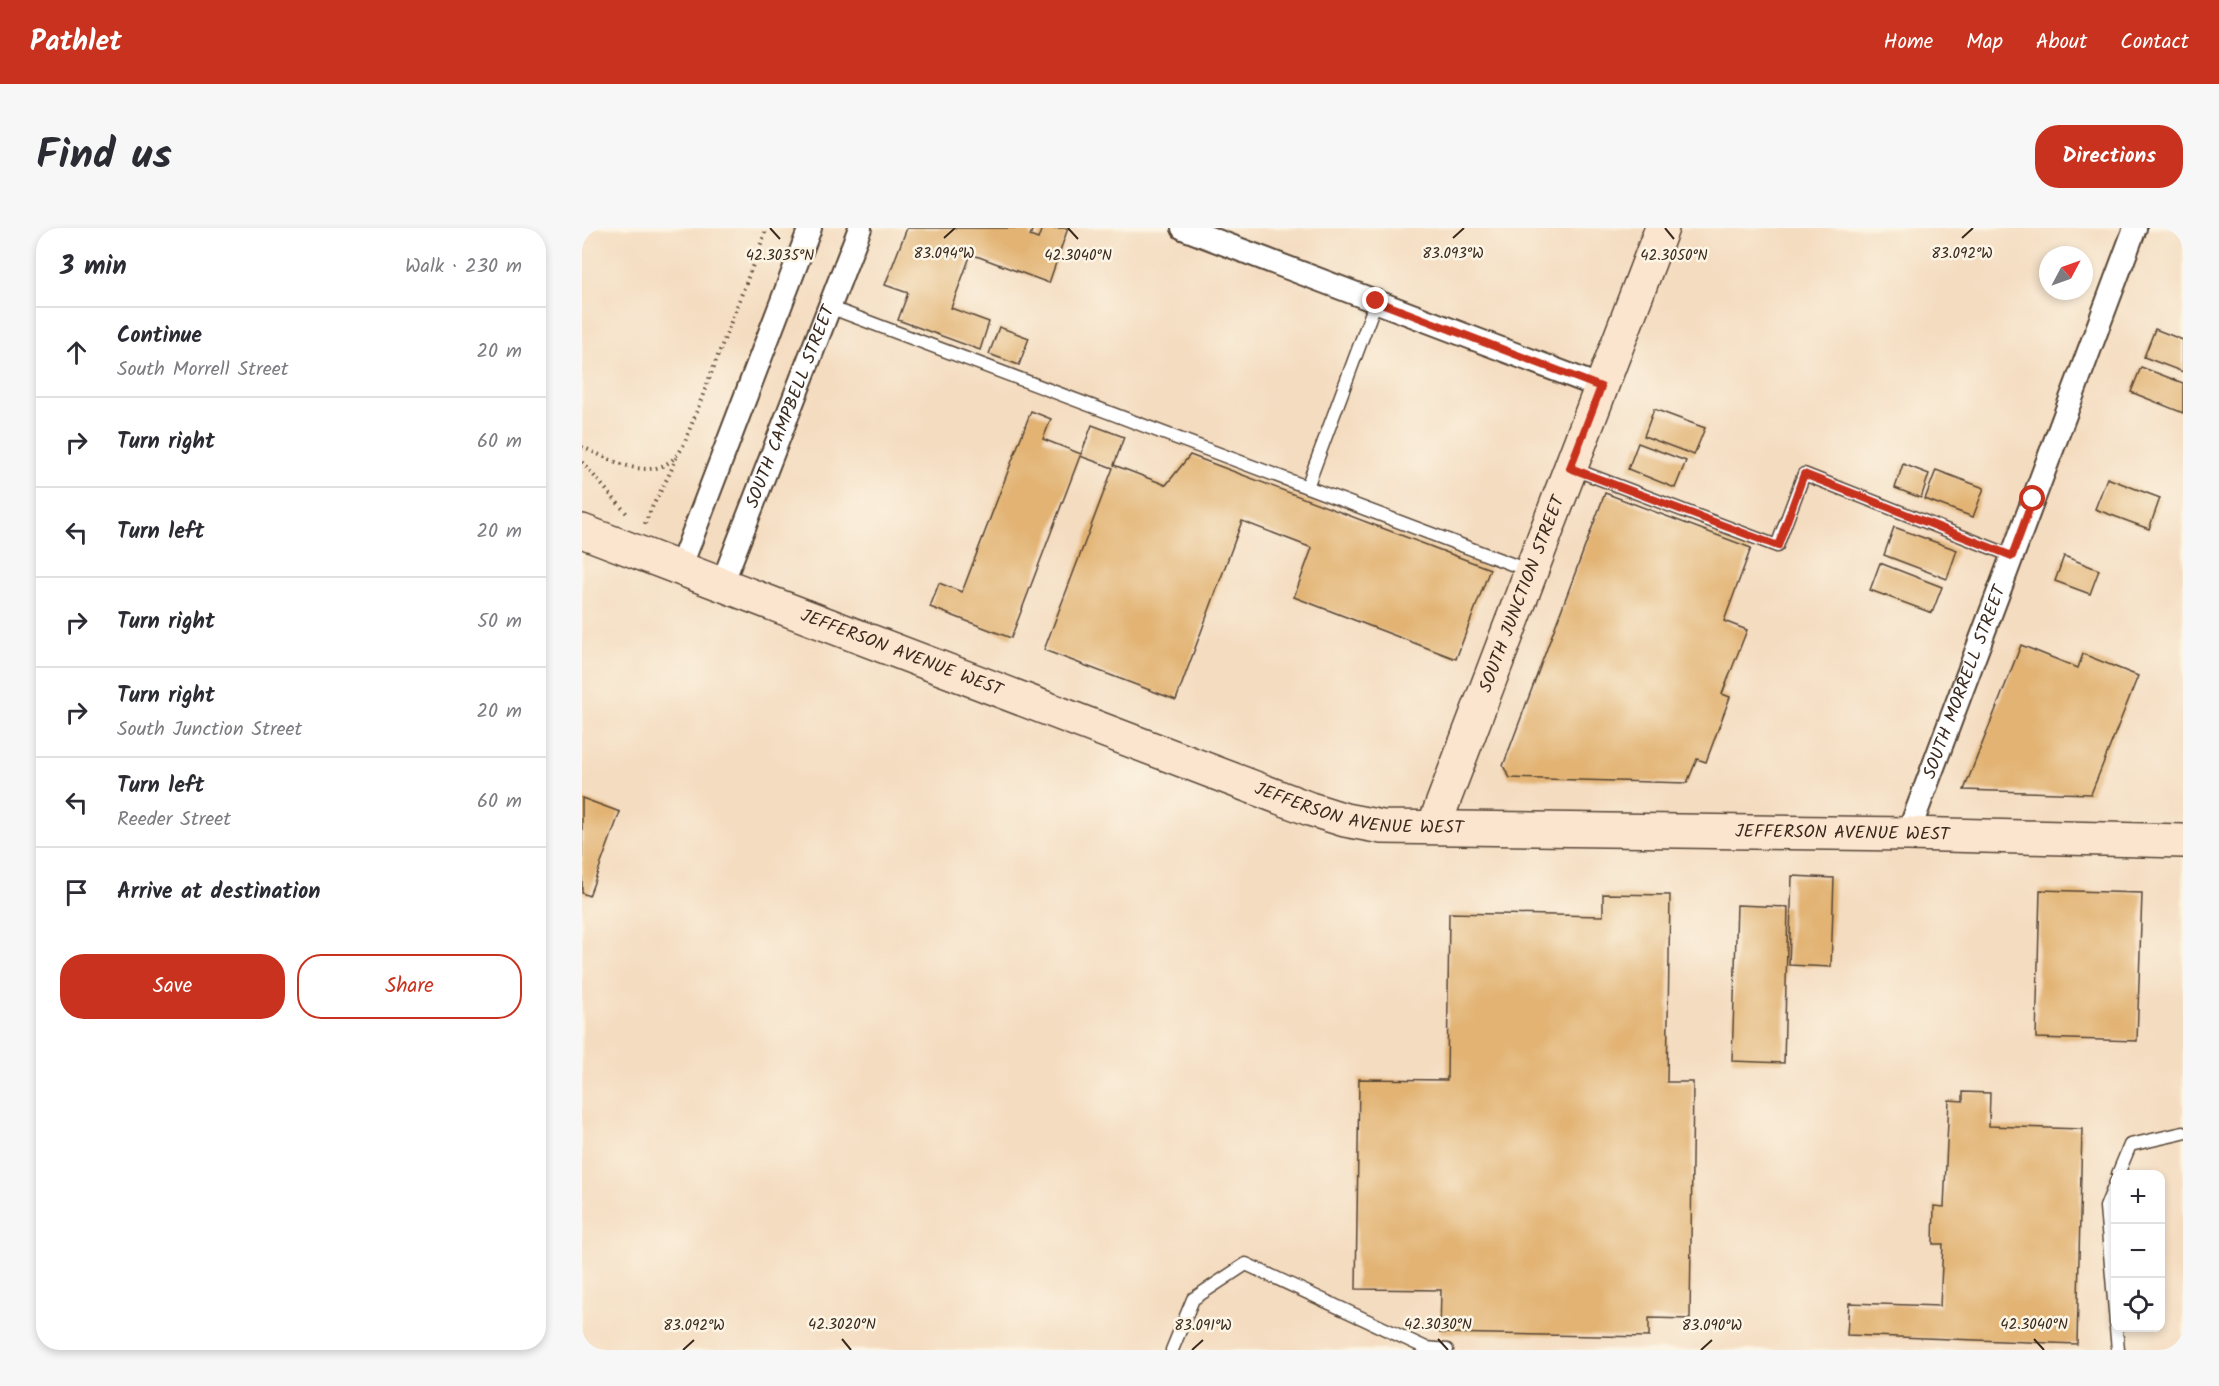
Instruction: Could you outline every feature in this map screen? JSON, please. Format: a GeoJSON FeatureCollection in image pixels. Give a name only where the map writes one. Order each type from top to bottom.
{"type":"FeatureCollection","features":[{"type":"Feature","properties":{"kind":"main road","name":"SOUTH JUNCTION STREET"},"geometry":{"type":"LineString","coordinates":[[1434,826],[1662,228]]}},
{"type":"Feature","properties":{"kind":"main road","name":"JEFFERSON AVENUE WEST"},"geometry":{"type":"LineString","coordinates":[[582,531],[1310,809],[1345,820],[1382,826],[1908,834],[2183,841]]}},
{"type":"Feature","properties":{"kind":"street"},"geometry":{"type":"LineString","coordinates":[[680,568],[810,228]]}},
{"type":"Feature","properties":{"kind":"street","name":"SOUTH CAMPBELL STREET"},"geometry":{"type":"LineString","coordinates":[[722,584],[860,228]]}},
{"type":"Feature","properties":{"kind":"street"},"geometry":{"type":"LineString","coordinates":[[1183,228],[1601,387]]}},
{"type":"Feature","properties":{"kind":"street","name":"SOUTH MORRELL STREET"},"geometry":{"type":"LineString","coordinates":[[1908,834],[2134,228]]}},
{"type":"Feature","properties":{"kind":"lane"},"geometry":{"type":"LineString","coordinates":[[1307,487],[1376,301]]}},
{"type":"Feature","properties":{"kind":"lane"},"geometry":{"type":"LineString","coordinates":[[829,307],[1531,571]]}},
{"type":"Feature","properties":{"kind":"lane"},"geometry":{"type":"LineString","coordinates":[[1570,468],[1778,546],[1804,474],[2012,556]]}},
{"type":"Feature","properties":{"kind":"lane"},"geometry":{"type":"LineString","coordinates":[[2120,1170],[2130,1145],[2183,1134]]}},
{"type":"Feature","properties":{"kind":"lane"},"geometry":{"type":"LineString","coordinates":[[2111,1193],[2106,1207],[2112,1278]]}},
{"type":"Feature","properties":{"kind":"lane"},"geometry":{"type":"LineString","coordinates":[[1172,1350],[1192,1299],[1246,1264],[1426,1348],[1447,1350]]}},
{"type":"Feature","properties":{"kind":"lane"},"geometry":{"type":"LineString","coordinates":[[2116,1332],[2118,1350]]}},
{"type":"Feature","properties":{"kind":"path"},"geometry":{"type":"LineString","coordinates":[[639,522],[647,525],[656,495],[666,485],[767,228]]}},
{"type":"Feature","properties":{"kind":"path"},"geometry":{"type":"LineString","coordinates":[[582,447],[630,467],[646,470],[668,462],[678,455]]}},
{"type":"Feature","properties":{"kind":"path"},"geometry":{"type":"LineString","coordinates":[[582,462],[633,520]]}},
{"type":"Feature","properties":{"kind":"building"},"geometry":{"type":"Polygon","coordinates":[[[907,228],[1033,228],[1030,236],[1038,239],[1042,228],[1068,228],[1049,283],[971,254],[951,308],[989,322],[980,350],[898,320],[908,293],[885,285],[907,228]]]}},
{"type":"Feature","properties":{"kind":"building"},"geometry":{"type":"Polygon","coordinates":[[[999,327],[1029,338],[1019,365],[989,354],[999,327]]]}},
{"type":"Feature","properties":{"kind":"building"},"geometry":{"type":"Polygon","coordinates":[[[2155,329],[2183,340],[2183,372],[2144,357],[2155,329]]]}},
{"type":"Feature","properties":{"kind":"building"},"geometry":{"type":"Polygon","coordinates":[[[2141,367],[2183,383],[2183,413],[2131,392],[2141,367]]]}},
{"type":"Feature","properties":{"kind":"building"},"geometry":{"type":"Polygon","coordinates":[[[1654,409],[1705,428],[1694,455],[1644,436],[1654,409]]]}},
{"type":"Feature","properties":{"kind":"building"},"geometry":{"type":"Polygon","coordinates":[[[1031,411],[1051,419],[1043,439],[1081,454],[1092,425],[1124,437],[1114,465],[1166,485],[1190,455],[1490,569],[1456,659],[1294,597],[1312,548],[1242,521],[1176,700],[1044,650],[1113,468],[1080,456],[1011,638],[930,607],[939,583],[962,592],[1031,411]]]}},
{"type":"Feature","properties":{"kind":"building"},"geometry":{"type":"Polygon","coordinates":[[[1638,443],[1686,461],[1675,488],[1628,469],[1638,443]]]}},
{"type":"Feature","properties":{"kind":"building"},"geometry":{"type":"Polygon","coordinates":[[[1903,464],[1929,474],[1921,498],[1895,488],[1903,464]]]}},
{"type":"Feature","properties":{"kind":"building"},"geometry":{"type":"Polygon","coordinates":[[[1936,470],[1984,488],[1973,517],[1925,499],[1936,470]]]}},
{"type":"Feature","properties":{"kind":"building"},"geometry":{"type":"Polygon","coordinates":[[[2107,478],[2160,498],[2149,529],[2095,509],[2107,478]]]}},
{"type":"Feature","properties":{"kind":"building"},"geometry":{"type":"Polygon","coordinates":[[[1605,493],[1751,548],[1724,621],[1747,630],[1722,694],[1730,697],[1706,762],[1697,759],[1687,783],[1510,778],[1503,766],[1605,493]]]}},
{"type":"Feature","properties":{"kind":"building"},"geometry":{"type":"Polygon","coordinates":[[[1894,527],[1957,550],[1947,579],[1884,555],[1894,527]]]}},
{"type":"Feature","properties":{"kind":"building"},"geometry":{"type":"Polygon","coordinates":[[[2064,556],[2099,570],[2090,594],[2055,581],[2064,556]]]}},
{"type":"Feature","properties":{"kind":"building"},"geometry":{"type":"Polygon","coordinates":[[[1880,563],[1942,587],[1932,613],[1870,590],[1880,563]]]}},
{"type":"Feature","properties":{"kind":"building"},"geometry":{"type":"Polygon","coordinates":[[[2021,645],[2078,668],[2083,654],[2138,676],[2091,794],[1964,790],[2021,645]]]}},
{"type":"Feature","properties":{"kind":"building"},"geometry":{"type":"Polygon","coordinates":[[[582,798],[620,812],[589,896],[582,893],[582,798]]]}},
{"type":"Feature","properties":{"kind":"building"},"geometry":{"type":"Polygon","coordinates":[[[1792,876],[1834,878],[1831,967],[1789,965],[1792,876]]]}},
{"type":"Feature","properties":{"kind":"building"},"geometry":{"type":"Polygon","coordinates":[[[2040,890],[2142,893],[2137,1041],[2036,1038],[2040,890]]]}},
{"type":"Feature","properties":{"kind":"building"},"geometry":{"type":"Polygon","coordinates":[[[1603,894],[1670,895],[1667,1082],[1693,1082],[1690,1319],[1649,1318],[1649,1337],[1440,1333],[1441,1290],[1356,1289],[1359,1079],[1447,1080],[1449,913],[1603,916],[1603,894]]]}},
{"type":"Feature","properties":{"kind":"building"},"geometry":{"type":"Polygon","coordinates":[[[1737,905],[1788,907],[1784,1063],[1732,1061],[1737,905]]]}},
{"type":"Feature","properties":{"kind":"building"},"geometry":{"type":"Polygon","coordinates":[[[1963,1092],[1990,1093],[1989,1126],[2082,1129],[2077,1344],[1847,1335],[1849,1303],[1940,1306],[1943,1244],[1933,1244],[1934,1206],[1944,1207],[1949,1100],[1963,1101],[1963,1092]]]}},
{"type":"Feature","properties":{"kind":"route"},"geometry":{"type":"LineString","coordinates":[[1376,301],[1601,387],[1570,468],[1778,546],[1804,474],[2012,556],[2033,499]]}}]}
